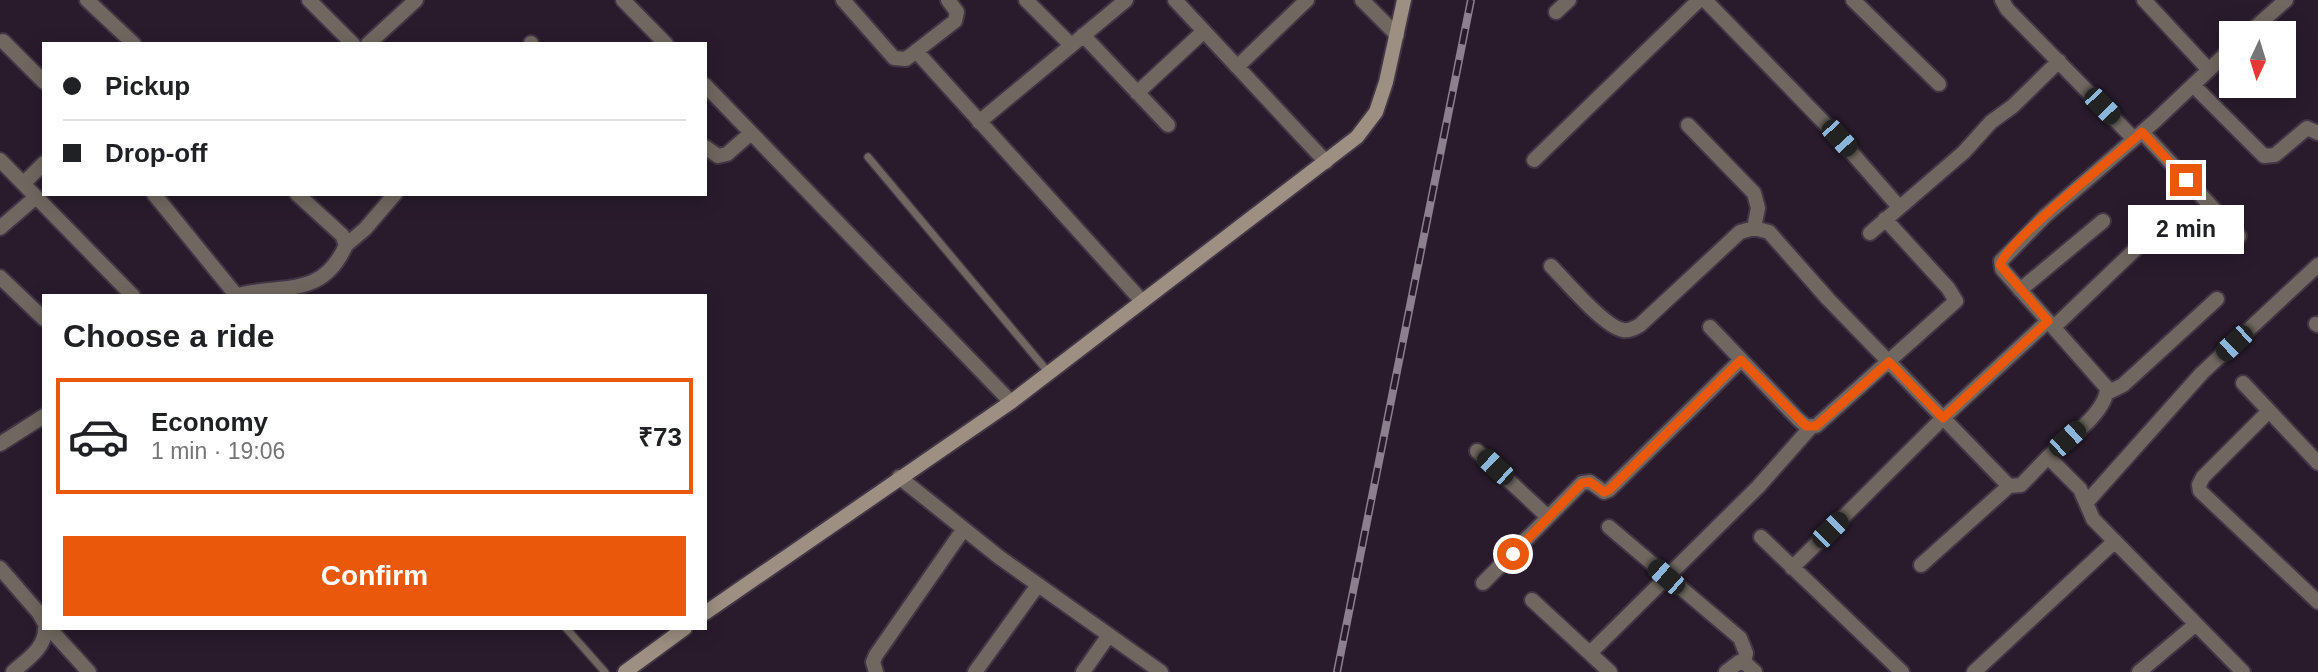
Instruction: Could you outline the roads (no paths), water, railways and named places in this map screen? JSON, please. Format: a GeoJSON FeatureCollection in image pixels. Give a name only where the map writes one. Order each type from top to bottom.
{"type":"FeatureCollection","features":[{"type":"Feature","properties":{"kind":"street"},"geometry":{"type":"LineString","coordinates":[[87,0],[132,42]]}},
{"type":"Feature","properties":{"kind":"street"},"geometry":{"type":"LineString","coordinates":[[309,0],[351,42]]}},
{"type":"Feature","properties":{"kind":"street"},"geometry":{"type":"LineString","coordinates":[[370,42],[416,0]]}},
{"type":"Feature","properties":{"kind":"street"},"geometry":{"type":"LineString","coordinates":[[624,0],[664,42]]}},
{"type":"Feature","properties":{"kind":"street"},"geometry":{"type":"LineString","coordinates":[[843,0],[894,58],[906,59],[955,21],[957,12],[948,0]]}},
{"type":"Feature","properties":{"kind":"street"},"geometry":{"type":"LineString","coordinates":[[1026,0],[1077,40],[1137,93],[1168,125]]}},
{"type":"Feature","properties":{"kind":"street"},"geometry":{"type":"LineString","coordinates":[[979,122],[1126,0]]}},
{"type":"Feature","properties":{"kind":"street"},"geometry":{"type":"LineString","coordinates":[[1175,0],[1326,162]]}},
{"type":"Feature","properties":{"kind":"street"},"geometry":{"type":"LineString","coordinates":[[1237,67],[1307,0]]}},
{"type":"Feature","properties":{"kind":"street"},"geometry":{"type":"LineString","coordinates":[[1362,0],[1397,35]]}},
{"type":"Feature","properties":{"kind":"street"},"geometry":{"type":"LineString","coordinates":[[707,612],[1010,402],[1357,137],[1376,111],[1386,82],[1404,0]]}},
{"type":"Feature","properties":{"kind":"street"},"geometry":{"type":"LineString","coordinates":[[1556,12],[1569,0]]}},
{"type":"Feature","properties":{"kind":"street"},"geometry":{"type":"LineString","coordinates":[[1534,160],[1699,0]]}},
{"type":"Feature","properties":{"kind":"street"},"geometry":{"type":"LineString","coordinates":[[1706,0],[1839,138],[1899,207]]}},
{"type":"Feature","properties":{"kind":"street"},"geometry":{"type":"LineString","coordinates":[[1853,0],[1939,84]]}},
{"type":"Feature","properties":{"kind":"street"},"geometry":{"type":"LineString","coordinates":[[2002,0],[2007,9],[2059,61],[2239,236]]}},
{"type":"Feature","properties":{"kind":"street"},"geometry":{"type":"LineString","coordinates":[[2144,0],[2209,70]]}},
{"type":"Feature","properties":{"kind":"street"},"geometry":{"type":"LineString","coordinates":[[2262,21],[2285,0]]}},
{"type":"Feature","properties":{"kind":"street"},"geometry":{"type":"LineString","coordinates":[[1137,93],[1204,32]]}},
{"type":"Feature","properties":{"kind":"street"},"geometry":{"type":"LineString","coordinates":[[3,41],[42,80]]}},
{"type":"Feature","properties":{"kind":"street"},"geometry":{"type":"LineString","coordinates":[[916,51],[1141,300]]}},
{"type":"Feature","properties":{"kind":"street"},"geometry":{"type":"LineString","coordinates":[[1921,565],[2009,486],[2021,485],[2098,412],[2105,402],[2107,393],[2104,383],[2002,270],[2001,261],[2045,216],[2138,136],[2219,60]]}},
{"type":"Feature","properties":{"kind":"street"},"geometry":{"type":"LineString","coordinates":[[1870,233],[1964,152],[1991,122],[2013,106],[2059,61]]}},
{"type":"Feature","properties":{"kind":"street"},"geometry":{"type":"LineString","coordinates":[[2193,85],[2264,156],[2275,155],[2307,128],[2318,133]]}},
{"type":"Feature","properties":{"kind":"street"},"geometry":{"type":"LineString","coordinates":[[707,87],[1010,402]]}},
{"type":"Feature","properties":{"kind":"street"},"geometry":{"type":"LineString","coordinates":[[1688,125],[1754,193],[1758,208],[1754,228]]}},
{"type":"Feature","properties":{"kind":"street"},"geometry":{"type":"LineString","coordinates":[[707,148],[718,156],[727,154],[751,133]]}},
{"type":"Feature","properties":{"kind":"street"},"geometry":{"type":"LineString","coordinates":[[0,160],[131,294]]}},
{"type":"Feature","properties":{"kind":"street"},"geometry":{"type":"LineString","coordinates":[[24,183],[42,165]]}},
{"type":"Feature","properties":{"kind":"street"},"geometry":{"type":"LineString","coordinates":[[156,196],[234,294]]}},
{"type":"Feature","properties":{"kind":"street"},"geometry":{"type":"LineString","coordinates":[[299,196],[342,235],[345,246]]}},
{"type":"Feature","properties":{"kind":"street"},"geometry":{"type":"LineString","coordinates":[[242,294],[312,284],[340,258],[345,246],[365,229],[393,196]]}},
{"type":"Feature","properties":{"kind":"street"},"geometry":{"type":"LineString","coordinates":[[0,228],[36,197]]}},
{"type":"Feature","properties":{"kind":"street"},"geometry":{"type":"LineString","coordinates":[[1590,653],[1758,486],[1811,427],[1956,301],[1948,288],[1885,219]]}},
{"type":"Feature","properties":{"kind":"street"},"geometry":{"type":"LineString","coordinates":[[2020,290],[2103,221]]}},
{"type":"Feature","properties":{"kind":"street"},"geometry":{"type":"LineString","coordinates":[[1793,568],[1943,418],[2164,222]]}},
{"type":"Feature","properties":{"kind":"street"},"geometry":{"type":"LineString","coordinates":[[1551,265],[1606,321],[1621,330],[1632,329],[1640,326],[1740,232],[1754,228],[1769,232],[1828,299],[2009,486]]}},
{"type":"Feature","properties":{"kind":"street"},"geometry":{"type":"LineString","coordinates":[[2086,503],[2202,373],[2318,265]]}},
{"type":"Feature","properties":{"kind":"street"},"geometry":{"type":"LineString","coordinates":[[0,277],[42,317]]}},
{"type":"Feature","properties":{"kind":"street"},"geometry":{"type":"LineString","coordinates":[[2107,393],[2123,385],[2217,299]]}},
{"type":"Feature","properties":{"kind":"street"},"geometry":{"type":"LineString","coordinates":[[1710,327],[1798,419],[1811,427]]}},
{"type":"Feature","properties":{"kind":"street"},"geometry":{"type":"LineString","coordinates":[[1483,583],[1586,481],[1604,492],[1609,490],[1741,360]]}},
{"type":"Feature","properties":{"kind":"street"},"geometry":{"type":"LineString","coordinates":[[2243,383],[2318,463]]}},
{"type":"Feature","properties":{"kind":"street"},"geometry":{"type":"LineString","coordinates":[[2269,411],[2203,477],[2199,485],[2200,491],[2318,602]]}},
{"type":"Feature","properties":{"kind":"street"},"geometry":{"type":"LineString","coordinates":[[0,444],[42,417]]}},
{"type":"Feature","properties":{"kind":"street"},"geometry":{"type":"LineString","coordinates":[[1477,451],[1548,517]]}},
{"type":"Feature","properties":{"kind":"street"},"geometry":{"type":"LineString","coordinates":[[2048,457],[2080,489],[2093,519],[2243,672]]}},
{"type":"Feature","properties":{"kind":"street"},"geometry":{"type":"LineString","coordinates":[[899,477],[963,530],[1161,672]]}},
{"type":"Feature","properties":{"kind":"street"},"geometry":{"type":"LineString","coordinates":[[1609,527],[1740,638],[1750,667]]}},
{"type":"Feature","properties":{"kind":"street"},"geometry":{"type":"LineString","coordinates":[[876,672],[873,662],[876,655],[963,530]]}},
{"type":"Feature","properties":{"kind":"street"},"geometry":{"type":"LineString","coordinates":[[1761,537],[1902,672]]}},
{"type":"Feature","properties":{"kind":"street"},"geometry":{"type":"LineString","coordinates":[[1975,672],[2115,541]]}},
{"type":"Feature","properties":{"kind":"street"},"geometry":{"type":"LineString","coordinates":[[0,569],[42,618]]}},
{"type":"Feature","properties":{"kind":"street"},"geometry":{"type":"LineString","coordinates":[[975,672],[1038,584]]}},
{"type":"Feature","properties":{"kind":"street"},"geometry":{"type":"LineString","coordinates":[[1532,600],[1610,672]]}},
{"type":"Feature","properties":{"kind":"street"},"geometry":{"type":"LineString","coordinates":[[2139,672],[2196,624]]}},
{"type":"Feature","properties":{"kind":"street"},"geometry":{"type":"LineString","coordinates":[[13,672],[39,648],[47,630]]}},
{"type":"Feature","properties":{"kind":"street"},"geometry":{"type":"LineString","coordinates":[[49,630],[89,672]]}},
{"type":"Feature","properties":{"kind":"street"},"geometry":{"type":"LineString","coordinates":[[625,672],[682,630]]}},
{"type":"Feature","properties":{"kind":"street"},"geometry":{"type":"LineString","coordinates":[[1083,672],[1109,635]]}},
{"type":"Feature","properties":{"kind":"street"},"geometry":{"type":"LineString","coordinates":[[1726,672],[1740,662],[1750,667]]}},
{"type":"Feature","properties":{"kind":"lane"},"geometry":{"type":"LineString","coordinates":[[868,157],[1049,373]]}},
{"type":"Feature","properties":{"kind":"lane"},"geometry":{"type":"LineString","coordinates":[[568,630],[605,672]]}},
{"type":"Feature","properties":{"kind":"railway"},"geometry":{"type":"LineString","coordinates":[[1337,672],[1471,0]]}}]}
